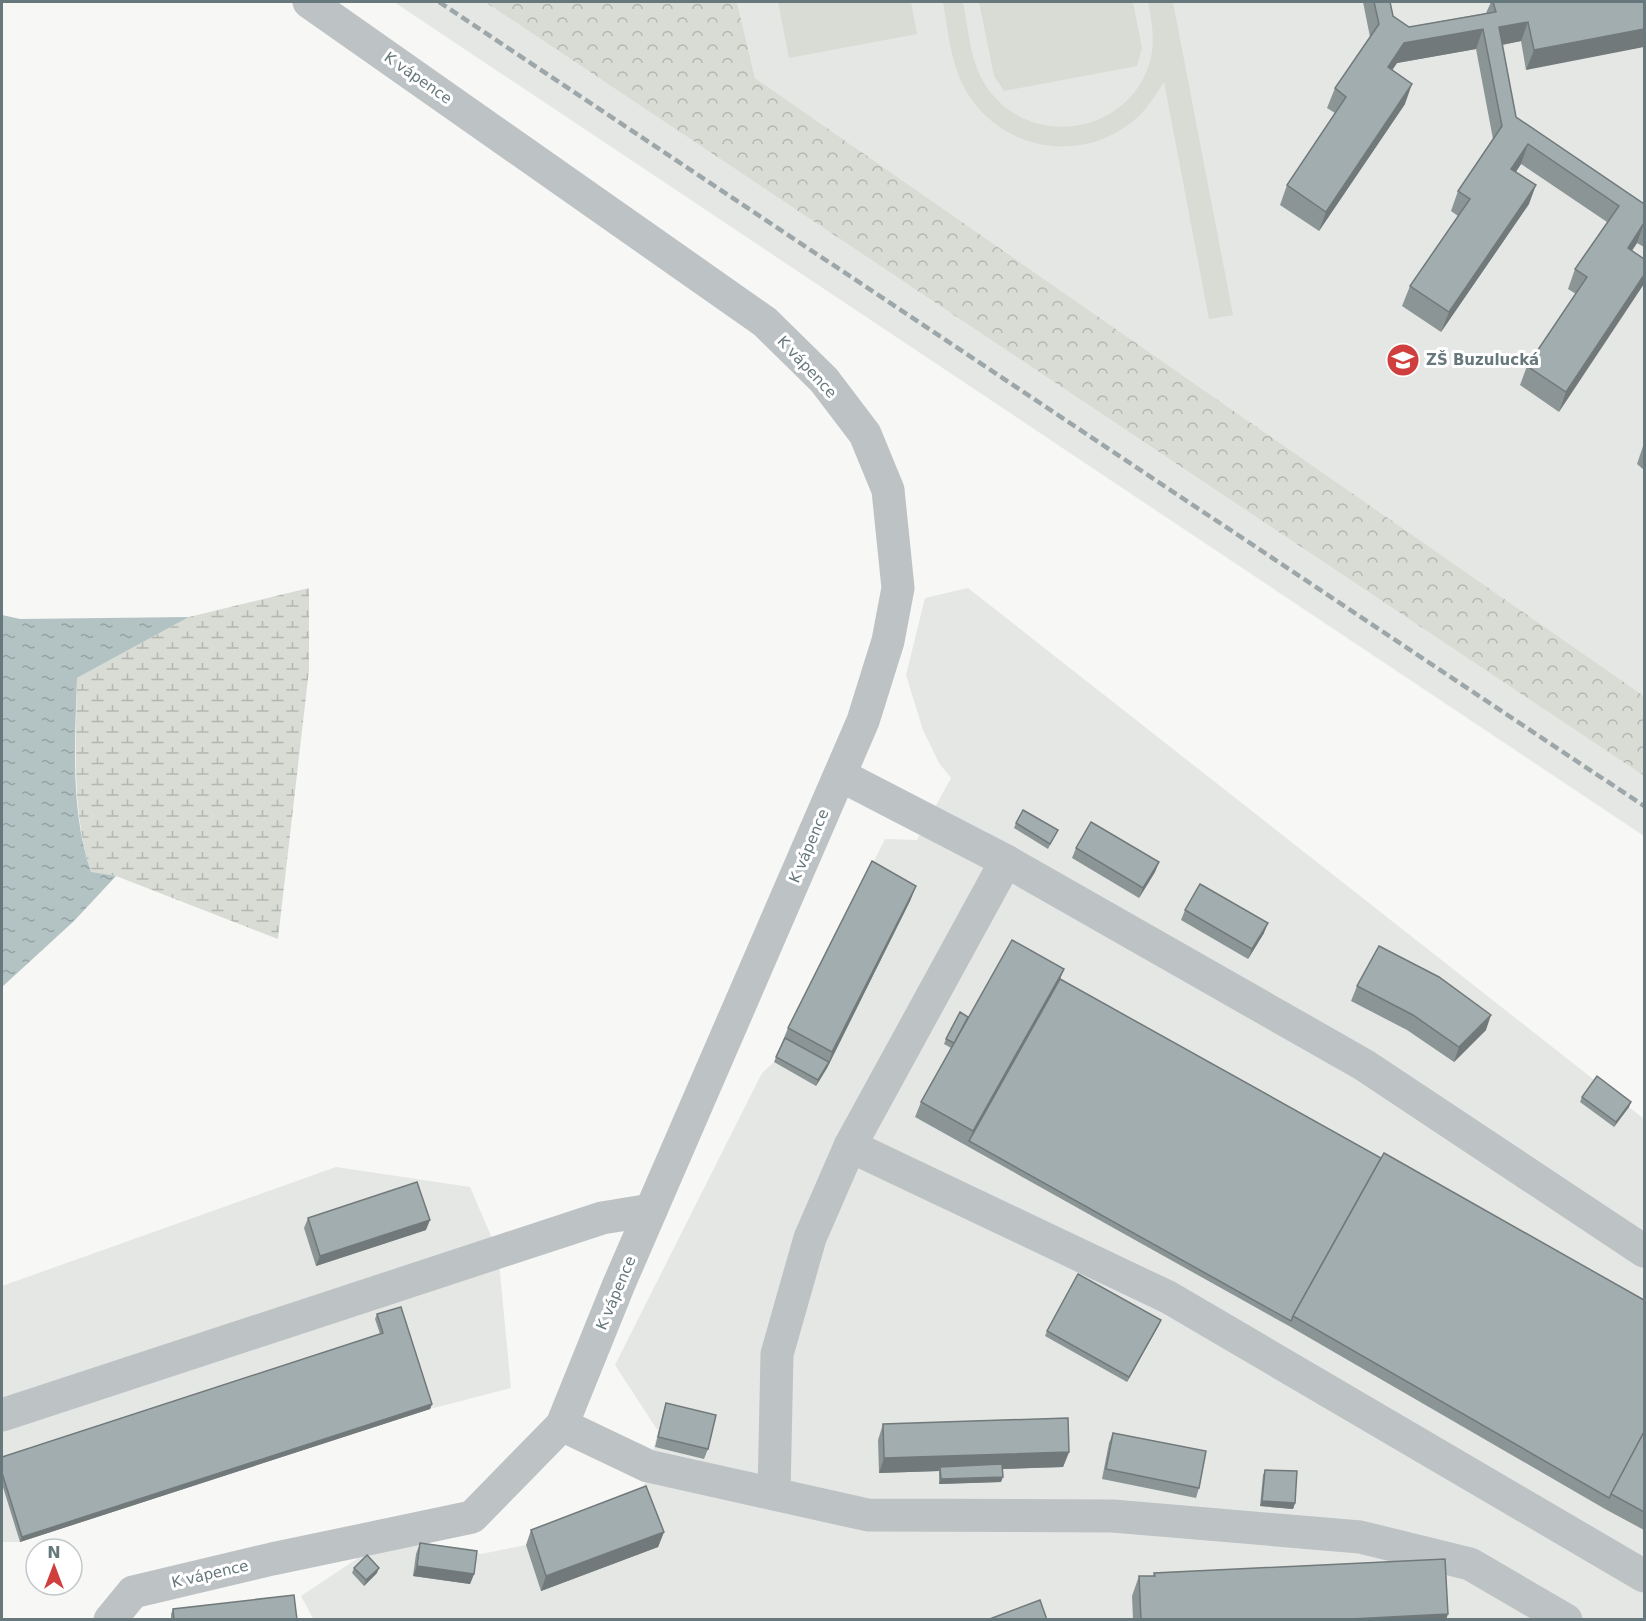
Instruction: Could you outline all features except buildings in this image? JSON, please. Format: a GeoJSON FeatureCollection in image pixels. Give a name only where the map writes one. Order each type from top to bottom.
{"type":"FeatureCollection","features":[{"type":"Feature","properties":{"kind":"street","name":"K vápence"},"geometry":{"type":"LineString","coordinates":[[110,1620],[134,1592],[272,1559],[472,1517],[562,1425],[651,1210],[863,721],[888,641],[898,588],[888,490],[865,434],[824,380],[765,322],[309,2]]}},
{"type":"Feature","properties":{"kind":"street"},"geometry":{"type":"LineString","coordinates":[[840,775],[1006,861],[1364,1065],[1644,1251]]}},
{"type":"Feature","properties":{"kind":"street"},"geometry":{"type":"LineString","coordinates":[[774,1493],[777,1354],[810,1238],[850,1146],[1006,861]]}},
{"type":"Feature","properties":{"kind":"street"},"geometry":{"type":"LineString","coordinates":[[850,1146],[1168,1297],[1644,1576]]}},
{"type":"Feature","properties":{"kind":"street"},"geometry":{"type":"LineString","coordinates":[[2,1415],[602,1218],[651,1210]]}},
{"type":"Feature","properties":{"kind":"street"},"geometry":{"type":"LineString","coordinates":[[562,1425],[648,1467],[868,1515],[1113,1516],[1360,1537],[1470,1564],[1566,1620]]}},
{"type":"Feature","properties":{"kind":"shaded area"},"geometry":{"type":"Polygon","coordinates":[[[394,2],[485,2],[1644,776],[1644,836],[394,2]]]}},
{"type":"Feature","properties":{"kind":"shaded area","name":"ZŠ Buzulucká"},"geometry":{"type":"Polygon","coordinates":[[[737,2],[1644,2],[1644,696],[755,78],[737,2]]]}},
{"type":"Feature","properties":{"kind":"shaded area"},"geometry":{"type":"Polygon","coordinates":[[[968,588],[1644,1119],[1644,1619],[314,1620],[301,1596],[367,1552],[412,1542],[481,1554],[526,1545],[640,1501],[658,1431],[615,1365],[762,1073],[774,1062],[885,839],[917,840],[951,778],[939,763],[923,730],[906,675],[925,598],[968,588]]]}},
{"type":"Feature","properties":{"kind":"shaded area"},"geometry":{"type":"Polygon","coordinates":[[[336,1167],[470,1187],[498,1252],[511,1388],[430,1409],[35,1537],[24,1537],[24,1541],[20,1542],[2,1542],[2,1286],[336,1167]]]}},
{"type":"Feature","properties":{"kind":"green space"},"geometry":{"type":"Polygon","coordinates":[[[485,2],[737,2],[755,78],[1644,696],[1644,776],[485,2]]]}},
{"type":"Feature","properties":{"kind":"green space"},"geometry":{"type":"Polygon","coordinates":[[[778,2],[911,2],[917,34],[789,58],[778,2]]]}},
{"type":"Feature","properties":{"kind":"green space"},"geometry":{"type":"Polygon","coordinates":[[[943,2],[963,2],[972,52],[979,72],[1000,103],[1022,118],[1046,125],[1071,126],[1096,121],[1118,108],[1136,90],[1149,65],[1152,49],[1152,26],[1148,2],[1173,2],[1233,315],[1209,319],[1164,82],[1137,118],[1104,138],[1082,145],[1038,144],[1016,136],[997,125],[980,110],[966,91],[953,59],[943,2]]]}},
{"type":"Feature","properties":{"kind":"green space"},"geometry":{"type":"Polygon","coordinates":[[[979,2],[1133,2],[1142,48],[1137,66],[1004,91],[994,76],[979,2]]]}},
{"type":"Feature","properties":{"kind":"green space"},"geometry":{"type":"Polygon","coordinates":[[[309,588],[309,670],[278,939],[116,876],[91,873],[80,825],[76,776],[77,678],[189,617],[309,588]]]}},
{"type":"Feature","properties":{"kind":"water"},"geometry":{"type":"Polygon","coordinates":[[[2,615],[20,619],[189,617],[77,678],[75,776],[84,849],[91,872],[116,876],[74,921],[2,987],[2,615]]]}},
{"type":"Feature","properties":{"kind":"railway"},"geometry":{"type":"LineString","coordinates":[[439,2],[1644,806]]}},
{"type":"Feature","properties":{"kind":"place","name":"ZŠ Buzulucká"},"geometry":{"type":"Point","coordinates":[1403,360]}}]}
